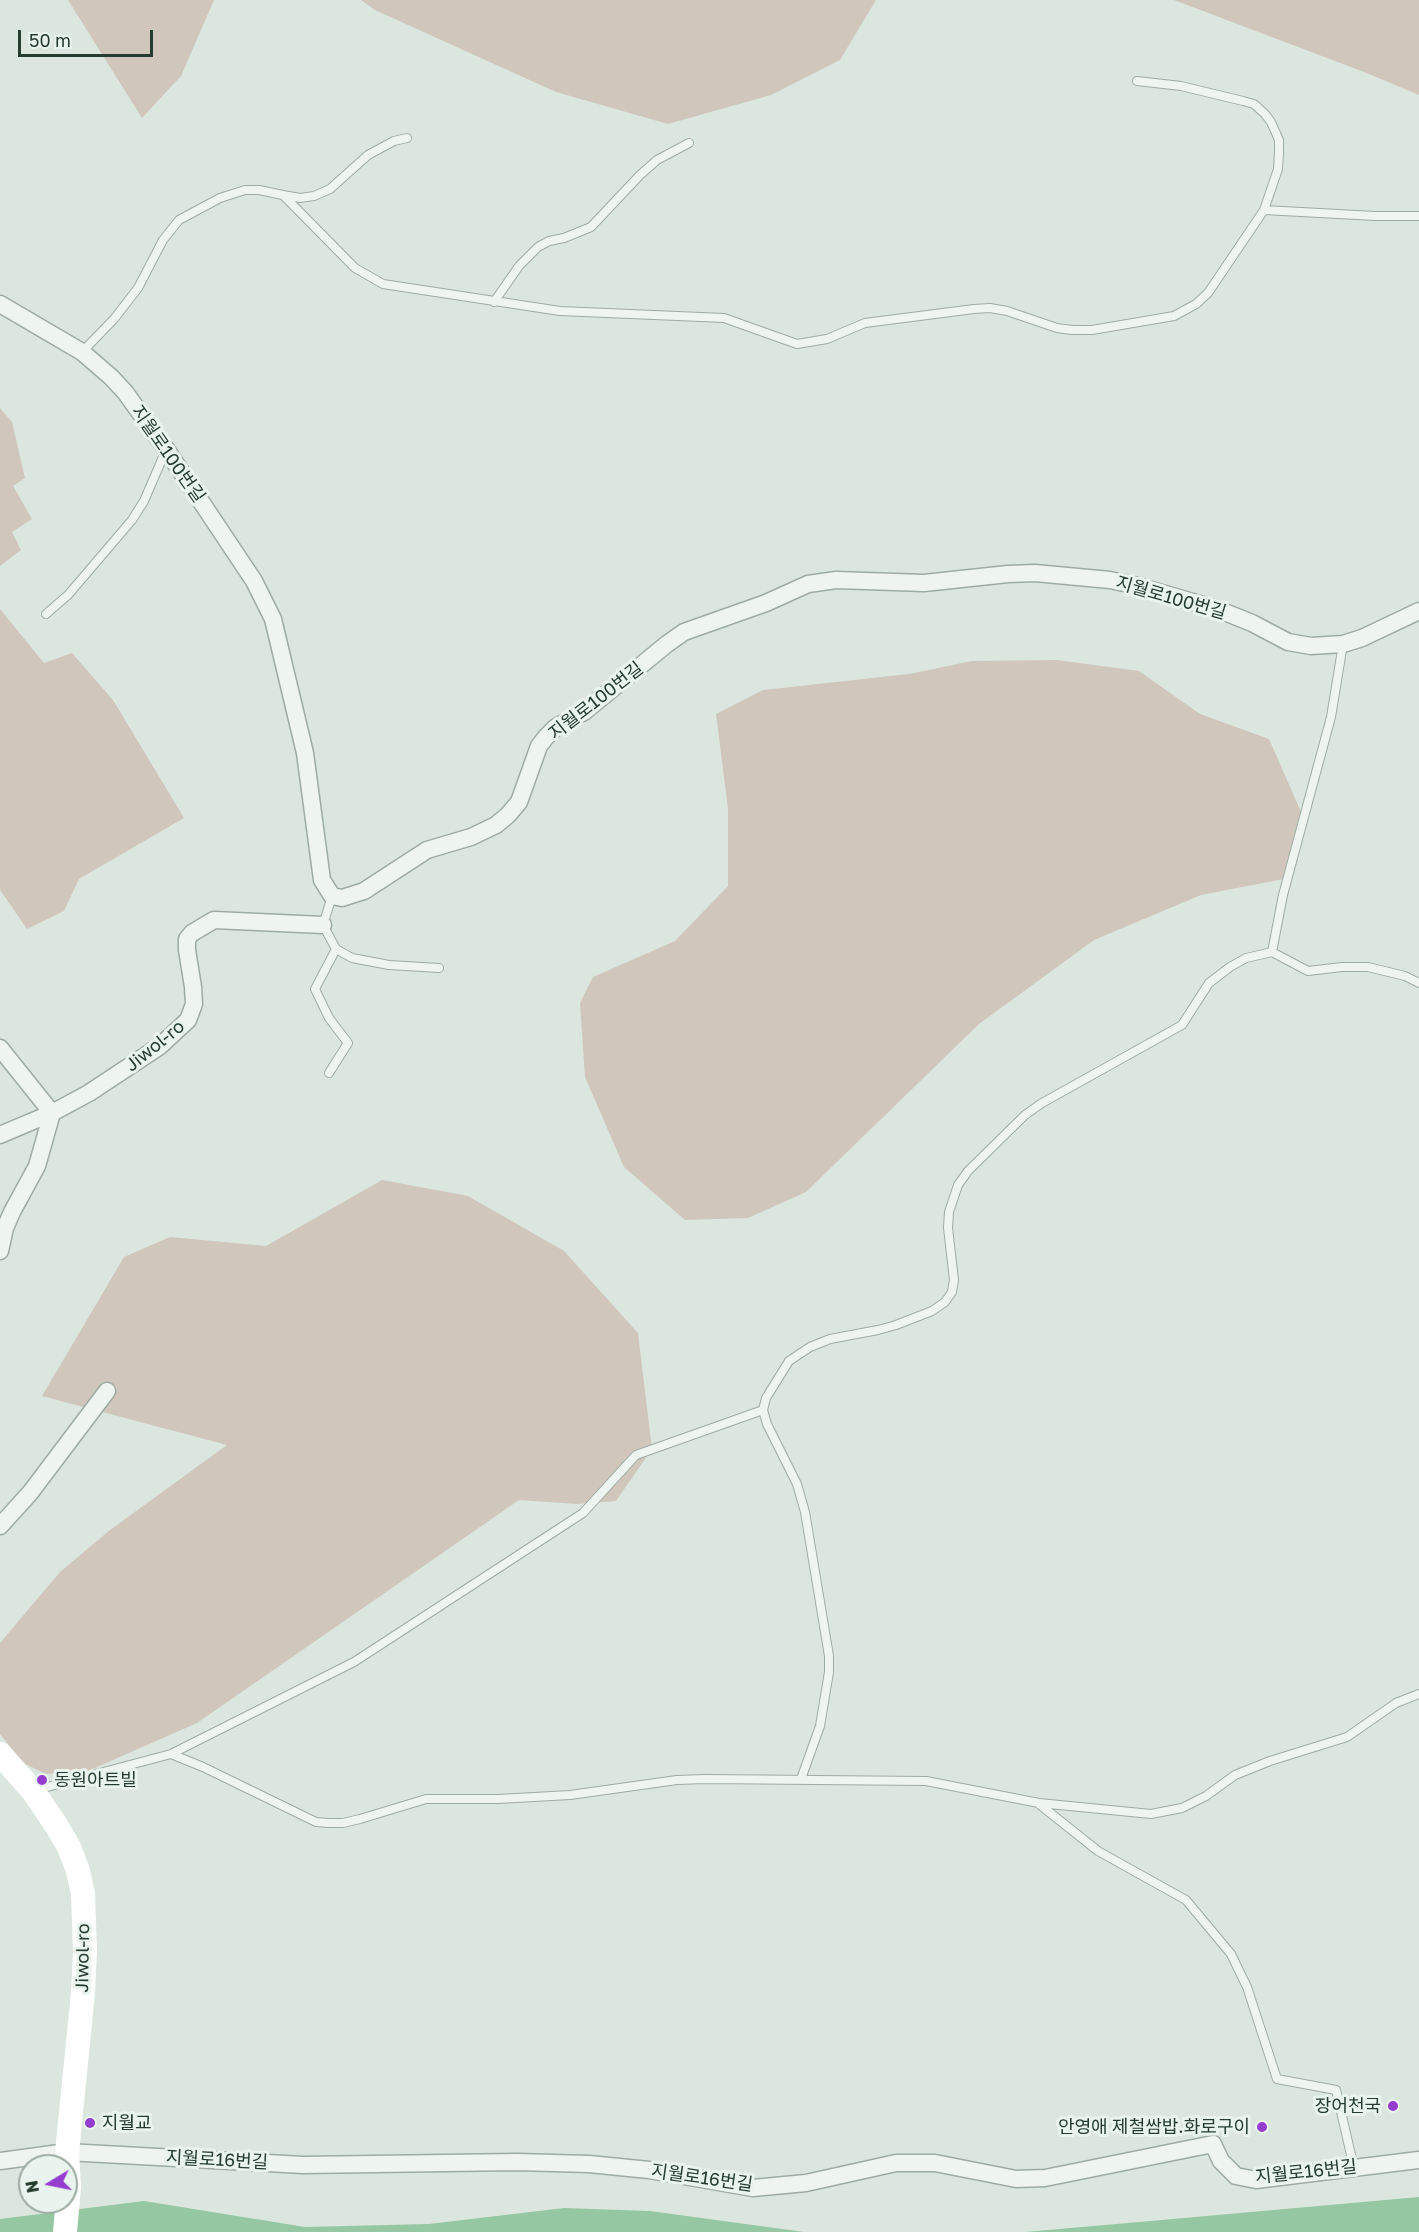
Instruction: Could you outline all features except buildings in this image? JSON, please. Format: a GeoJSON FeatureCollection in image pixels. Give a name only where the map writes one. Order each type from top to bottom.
{"type":"FeatureCollection","features":[{"type":"Feature","properties":{"kind":"street","name":"지월로100번길"},"geometry":{"type":"LineString","coordinates":[[0,304],[82,352],[100,365],[125,392],[254,581],[273,619],[305,753],[322,880],[333,896],[342,898],[364,891],[427,850],[471,837],[496,825],[519,802],[539,747],[556,727],[584,712],[684,632],[766,603],[808,584],[836,580],[924,583],[1035,573],[1110,580],[1216,609],[1299,645],[1343,644],[1379,631],[1419,611]]}},
{"type":"Feature","properties":{"kind":"street","name":"Jiwol-ro"},"geometry":{"type":"LineString","coordinates":[[0,1135],[52,1113],[89,1093],[167,1040],[189,1020],[194,1004],[187,939],[192,933],[214,920],[323,925]]}},
{"type":"Feature","properties":{"kind":"street"},"geometry":{"type":"LineString","coordinates":[[0,1048],[52,1113],[37,1167],[12,1212],[5,1228],[0,1251]]}},
{"type":"Feature","properties":{"kind":"street"},"geometry":{"type":"LineString","coordinates":[[0,1527],[30,1492],[107,1391]]}},
{"type":"Feature","properties":{"kind":"street","name":"Jiwol-ro"},"geometry":{"type":"LineString","coordinates":[[0,1754],[33,1791],[69,1847],[78,1870],[83,1894],[85,1942],[83,1993],[68,2152],[69,2187],[65,2232]]}},
{"type":"Feature","properties":{"kind":"street","name":"지월로16번길"},"geometry":{"type":"LineString","coordinates":[[68,2152],[303,2165],[517,2162],[589,2164],[649,2170],[753,2188],[806,2183],[896,2163],[936,2163],[1016,2179],[1045,2178],[1213,2144],[1221,2161],[1236,2176],[1256,2180],[1419,2160]]}},
{"type":"Feature","properties":{"kind":"street"},"geometry":{"type":"LineString","coordinates":[[0,2161],[68,2152]]}},
{"type":"Feature","properties":{"kind":"lane"},"geometry":{"type":"LineString","coordinates":[[283,195],[355,268],[383,284],[560,311],[724,318],[797,344],[827,339],[865,323],[990,308],[1007,311],[1057,328],[1092,330],[1174,316],[1196,304],[1219,278],[1264,210],[1278,169],[1279,140],[1271,122],[1254,104],[1181,86],[1137,81]]}},
{"type":"Feature","properties":{"kind":"lane"},"geometry":{"type":"LineString","coordinates":[[82,352],[114,319],[138,288],[164,240],[179,220],[220,198],[245,190],[259,190],[300,198],[330,189],[368,156],[394,141],[407,138]]}},
{"type":"Feature","properties":{"kind":"lane"},"geometry":{"type":"LineString","coordinates":[[494,302],[519,266],[538,247],[591,227],[657,160],[689,143]]}},
{"type":"Feature","properties":{"kind":"lane"},"geometry":{"type":"LineString","coordinates":[[1264,210],[1419,216]]}},
{"type":"Feature","properties":{"kind":"lane"},"geometry":{"type":"LineString","coordinates":[[46,614],[68,595],[132,520],[144,501],[166,449]]}},
{"type":"Feature","properties":{"kind":"lane"},"geometry":{"type":"LineString","coordinates":[[1272,952],[1283,895],[1331,717],[1343,644]]}},
{"type":"Feature","properties":{"kind":"lane"},"geometry":{"type":"LineString","coordinates":[[333,896],[323,925],[336,949],[352,958],[389,965],[439,968]]}},
{"type":"Feature","properties":{"kind":"lane"},"geometry":{"type":"LineString","coordinates":[[329,1073],[348,1043],[329,1018],[315,989],[336,949]]}},
{"type":"Feature","properties":{"kind":"lane"},"geometry":{"type":"LineString","coordinates":[[801,1779],[820,1726],[829,1672],[829,1656],[806,1512],[797,1484],[767,1424],[763,1410],[765,1398],[789,1361],[810,1347],[830,1339],[896,1325],[932,1311],[945,1302],[952,1292],[954,1280],[948,1228],[949,1212],[957,1185],[968,1171],[1025,1115],[1042,1102],[1182,1025],[1190,1016],[1209,983],[1246,958],[1272,952],[1308,971],[1368,967],[1405,976],[1419,983]]}},
{"type":"Feature","properties":{"kind":"lane"},"geometry":{"type":"LineString","coordinates":[[33,1791],[171,1754],[354,1662],[583,1513],[636,1455],[763,1410]]}},
{"type":"Feature","properties":{"kind":"lane"},"geometry":{"type":"LineString","coordinates":[[171,1754],[203,1767],[316,1822],[328,1823],[360,1819],[409,1802],[426,1799],[498,1799],[570,1795],[677,1780],[926,1781],[1039,1803],[1151,1814],[1182,1808],[1206,1796],[1236,1775],[1270,1761],[1347,1737],[1396,1703],[1419,1694]]}},
{"type":"Feature","properties":{"kind":"lane"},"geometry":{"type":"LineString","coordinates":[[1039,1803],[1098,1851],[1186,1900],[1231,1954],[1247,1987],[1277,2079],[1336,2090],[1354,2168]]}},
{"type":"Feature","properties":{"kind":"shaded area"},"geometry":{"type":"Polygon","coordinates":[[[68,0],[214,0],[181,76],[142,118],[68,0]]]}},
{"type":"Feature","properties":{"kind":"shaded area"},"geometry":{"type":"Polygon","coordinates":[[[361,0],[876,0],[840,60],[771,95],[668,124],[556,92],[375,10],[361,0]]]}},
{"type":"Feature","properties":{"kind":"shaded area"},"geometry":{"type":"Polygon","coordinates":[[[1174,0],[1419,0],[1419,95],[1364,72],[1174,0]]]}},
{"type":"Feature","properties":{"kind":"shaded area"},"geometry":{"type":"Polygon","coordinates":[[[0,408],[12,422],[25,478],[13,486],[32,519],[12,532],[21,550],[0,566],[0,408]]]}},
{"type":"Feature","properties":{"kind":"shaded area"},"geometry":{"type":"Polygon","coordinates":[[[0,609],[44,663],[72,653],[113,700],[184,818],[79,879],[64,911],[27,929],[0,890],[0,609]]]}},
{"type":"Feature","properties":{"kind":"shaded area"},"geometry":{"type":"Polygon","coordinates":[[[1057,660],[1139,671],[1200,714],[1269,739],[1302,814],[1284,879],[1201,895],[1094,940],[979,1024],[806,1192],[748,1218],[685,1220],[624,1167],[585,1077],[580,1003],[593,977],[675,941],[728,886],[728,809],[716,714],[763,690],[909,674],[972,661],[1057,660]]]}},
{"type":"Feature","properties":{"kind":"shaded area"},"geometry":{"type":"Polygon","coordinates":[[[382,1180],[468,1196],[564,1251],[638,1333],[652,1449],[616,1501],[577,1504],[519,1500],[197,1723],[88,1771],[46,1774],[23,1763],[0,1734],[0,1643],[60,1572],[110,1530],[227,1445],[42,1396],[124,1257],[170,1237],[266,1246],[382,1180]]]}},
{"type":"Feature","properties":{"kind":"shaded area"},"geometry":{"type":"Polygon","coordinates":[[[1419,2197],[1419,2232],[1025,2232],[1128,2223],[1419,2197]]]}},
{"type":"Feature","properties":{"kind":"shaded area"},"geometry":{"type":"Polygon","coordinates":[[[144,2201],[305,2227],[429,2224],[564,2208],[650,2211],[804,2232],[0,2232],[0,2219],[40,2214],[78,2214],[78,2209],[144,2201]]]}},
{"type":"Feature","properties":{"kind":"place","name":"동원아트빌"},"geometry":{"type":"Point","coordinates":[42,1780]}},
{"type":"Feature","properties":{"kind":"place","name":"장어천국"},"geometry":{"type":"Point","coordinates":[1393,2106]}},
{"type":"Feature","properties":{"kind":"place","name":"지월교"},"geometry":{"type":"Point","coordinates":[90,2123]}},
{"type":"Feature","properties":{"kind":"place","name":"안영애 제철쌈밥.화로구이"},"geometry":{"type":"Point","coordinates":[1262,2127]}}]}
